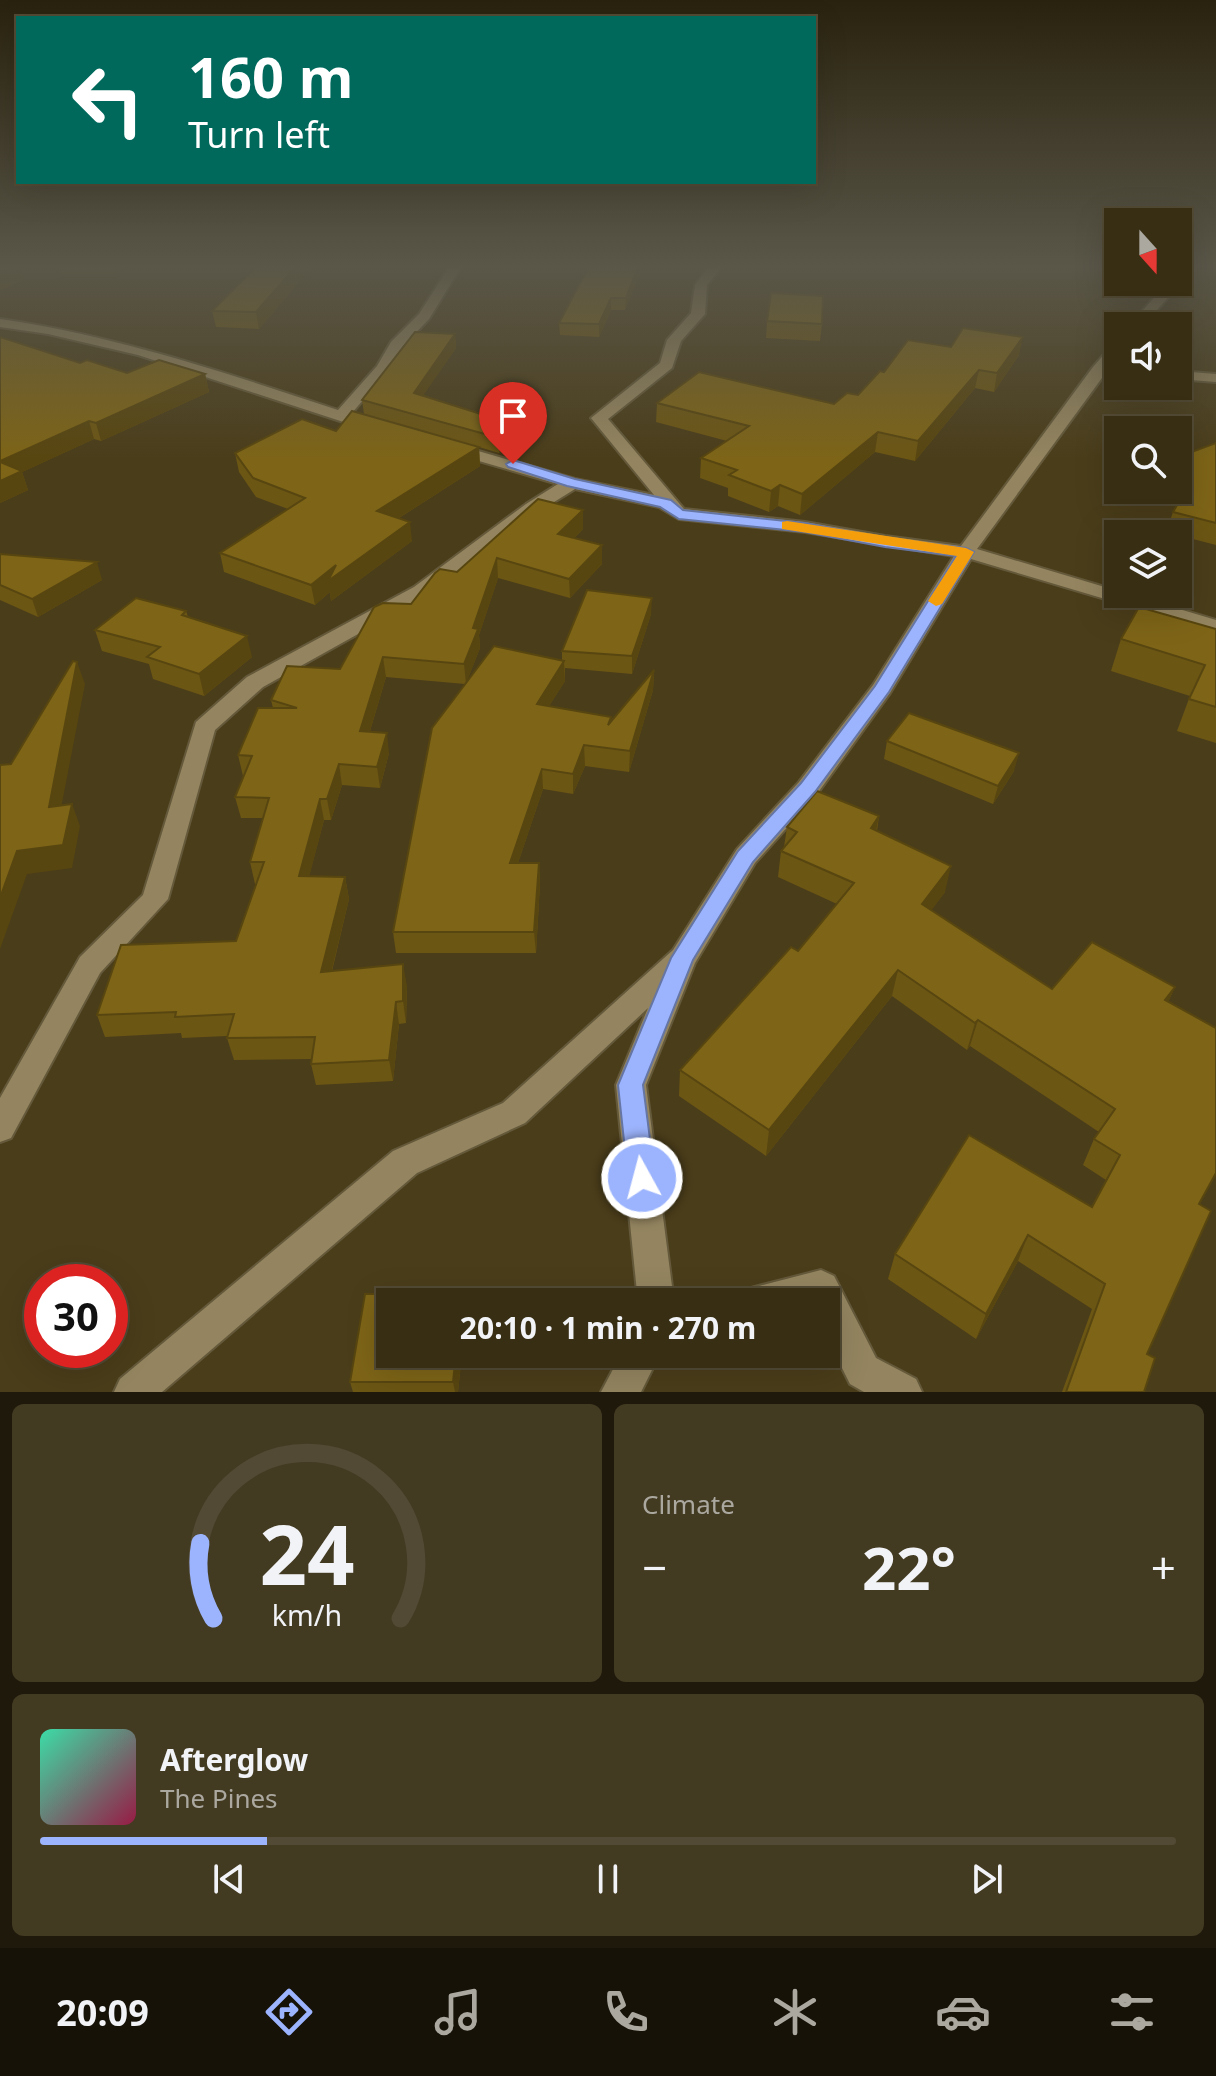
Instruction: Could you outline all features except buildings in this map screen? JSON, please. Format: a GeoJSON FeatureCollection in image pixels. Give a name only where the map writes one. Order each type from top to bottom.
{"type":"FeatureCollection","features":[{"type":"Feature","properties":{"kind":"street"},"geometry":{"type":"LineString","coordinates":[[53,329],[123,344],[390,432]]}},
{"type":"Feature","properties":{"kind":"street"},"geometry":{"type":"LineString","coordinates":[[341,416],[383,368],[396,345],[411,329]]}},
{"type":"Feature","properties":{"kind":"street"},"geometry":{"type":"LineString","coordinates":[[679,514],[599,418],[667,365],[674,340],[684,329]]}},
{"type":"Feature","properties":{"kind":"street"},"geometry":{"type":"LineString","coordinates":[[654,1288],[631,1085],[683,958],[746,856],[808,788],[882,688],[966,552],[1104,363]]}},
{"type":"Feature","properties":{"kind":"street"},"geometry":{"type":"LineString","coordinates":[[1098,370],[1104,370]]}},
{"type":"Feature","properties":{"kind":"street"},"geometry":{"type":"LineString","coordinates":[[1192,376],[1216,378]]}},
{"type":"Feature","properties":{"kind":"street"},"geometry":{"type":"LineString","coordinates":[[436,444],[572,483],[665,503],[679,514],[805,527],[885,542],[966,552],[1216,626]]}},
{"type":"Feature","properties":{"kind":"street"},"geometry":{"type":"LineString","coordinates":[[0,1128],[90,965],[155,899],[204,727],[255,682],[421,591],[532,508],[572,483]]}},
{"type":"Feature","properties":{"kind":"street"},"geometry":{"type":"LineString","coordinates":[[133,1392],[405,1162],[514,1113],[683,958]]}},
{"type":"Feature","properties":{"kind":"street"},"geometry":{"type":"LineString","coordinates":[[840,1326],[863,1371],[903,1392]]}},
{"type":"Feature","properties":{"kind":"street"},"geometry":{"type":"LineString","coordinates":[[620,1392],[634,1368]]}},
{"type":"Feature","properties":{"kind":"slow traffic"},"geometry":{"type":"LineString","coordinates":[[787,526],[966,552],[936,601]]}},
{"type":"Feature","properties":{"kind":"route"},"geometry":{"type":"LineString","coordinates":[[513,464],[572,483],[665,503],[679,514],[805,527],[885,542],[966,552],[882,688],[808,788],[746,856],[683,958],[631,1085],[642,1178]]}}]}
